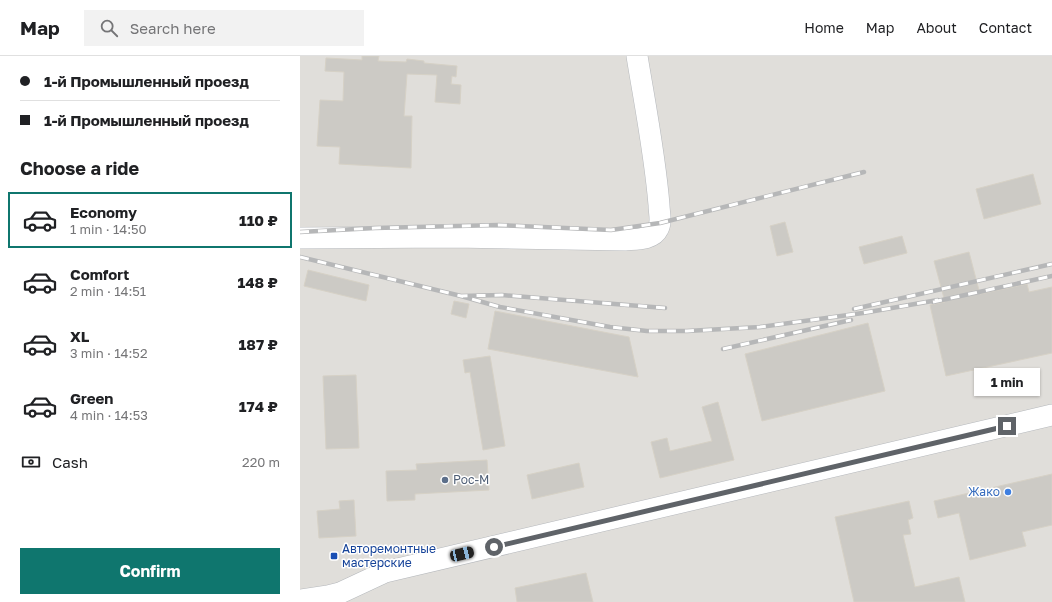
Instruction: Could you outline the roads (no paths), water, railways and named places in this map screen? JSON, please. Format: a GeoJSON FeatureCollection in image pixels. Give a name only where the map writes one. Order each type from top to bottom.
{"type":"FeatureCollection","features":[{"type":"Feature","properties":{"kind":"street"},"geometry":{"type":"LineString","coordinates":[[300,238],[454,237],[625,240],[648,237],[654,234],[658,230],[660,223],[657,184],[637,56]]}},
{"type":"Feature","properties":{"kind":"street"},"geometry":{"type":"LineString","coordinates":[[300,600],[340,593],[385,572],[1052,415]]}},
{"type":"Feature","properties":{"kind":"railway"},"geometry":{"type":"LineString","coordinates":[[300,232],[375,228],[499,225],[611,230],[660,223],[864,172]]}},
{"type":"Feature","properties":{"kind":"railway"},"geometry":{"type":"LineString","coordinates":[[300,257],[461,296]]}},
{"type":"Feature","properties":{"kind":"railway"},"geometry":{"type":"LineString","coordinates":[[854,309],[1052,264]]}},
{"type":"Feature","properties":{"kind":"railway"},"geometry":{"type":"LineString","coordinates":[[933,302],[1052,276]]}},
{"type":"Feature","properties":{"kind":"railway"},"geometry":{"type":"LineString","coordinates":[[665,308],[502,295],[461,296],[500,307],[610,327],[647,331],[687,331],[760,327],[863,313],[938,300]]}},
{"type":"Feature","properties":{"kind":"railway"},"geometry":{"type":"LineString","coordinates":[[723,349],[851,320]]}},
{"type":"Feature","properties":{"kind":"place","name":"Рос-М"},"geometry":{"type":"Point","coordinates":[445,480]}},
{"type":"Feature","properties":{"kind":"place","name":"Жако"},"geometry":{"type":"Point","coordinates":[1008,492]}},
{"type":"Feature","properties":{"kind":"place","name":"Авторемонтные мастерские"},"geometry":{"type":"Point","coordinates":[334,556]}}]}
